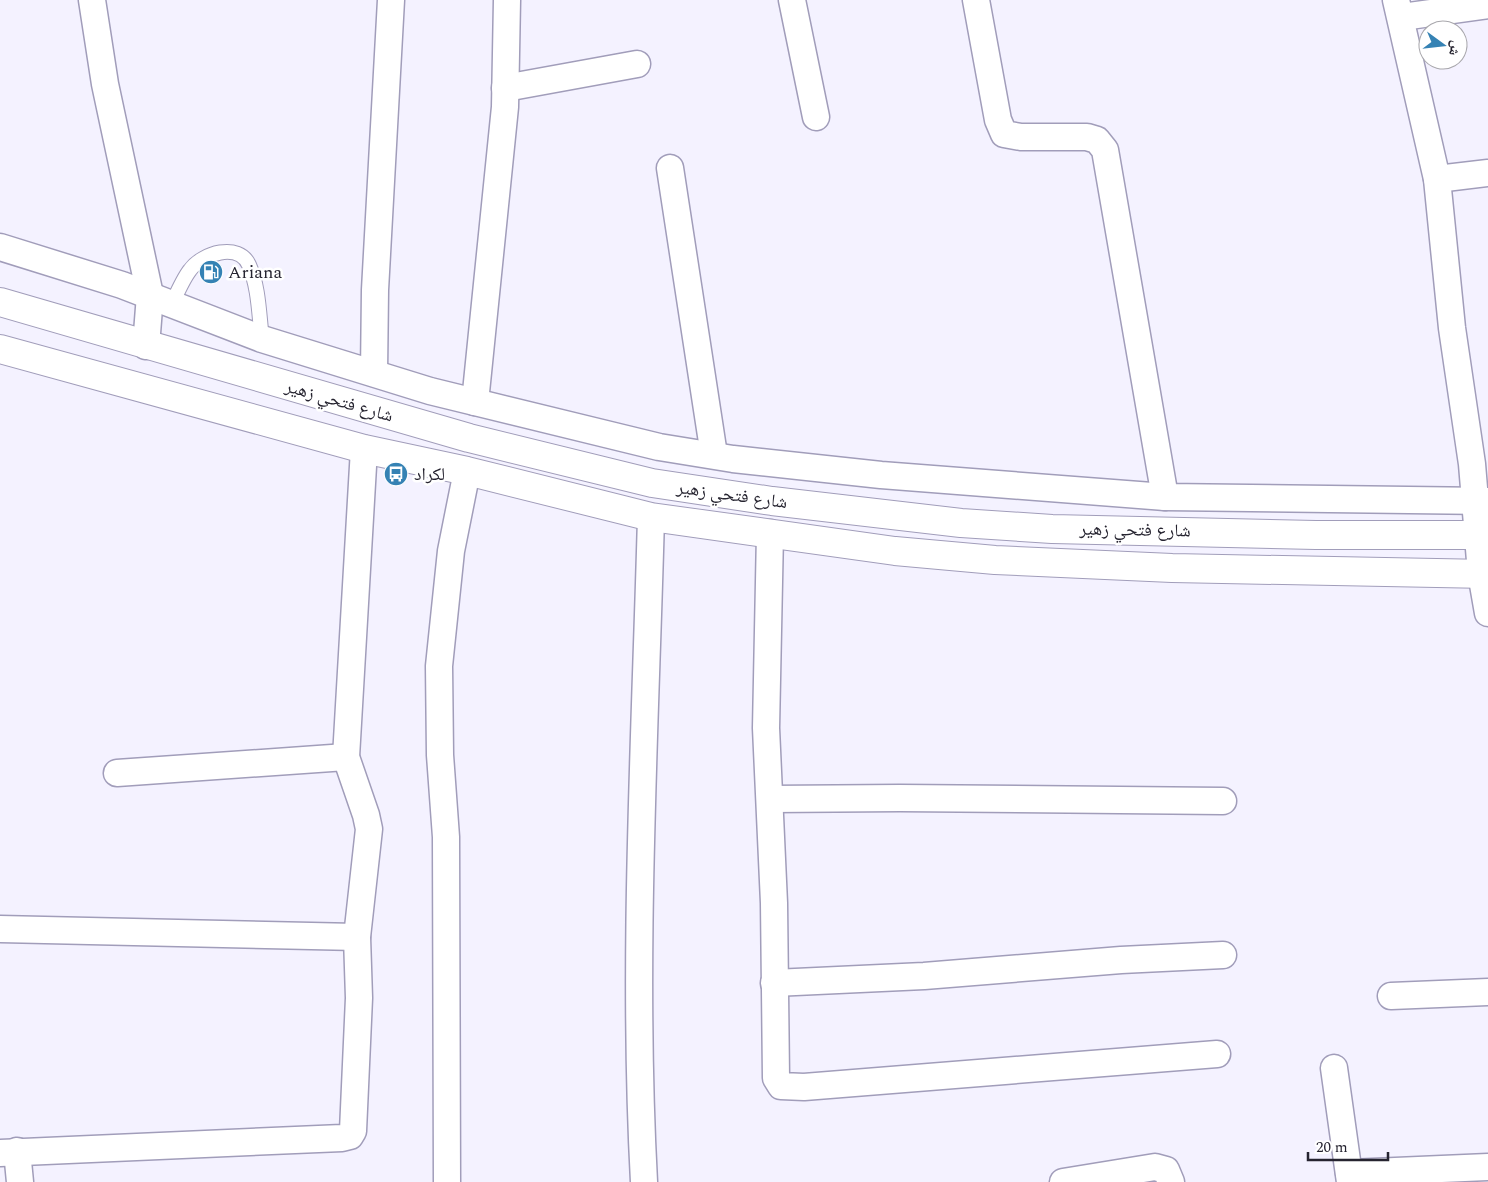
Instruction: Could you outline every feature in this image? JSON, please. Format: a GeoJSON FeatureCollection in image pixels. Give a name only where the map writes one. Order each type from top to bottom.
{"type":"FeatureCollection","features":[{"type":"Feature","properties":{"kind":"street"},"geometry":{"type":"LineString","coordinates":[[92,0],[105,84],[161,300],[146,346]]}},
{"type":"Feature","properties":{"kind":"street"},"geometry":{"type":"LineString","coordinates":[[374,373],[375,290],[391,0]]}},
{"type":"Feature","properties":{"kind":"street"},"geometry":{"type":"LineString","coordinates":[[475,402],[505,107],[507,0]]}},
{"type":"Feature","properties":{"kind":"street"},"geometry":{"type":"LineString","coordinates":[[792,0],[816,117]]}},
{"type":"Feature","properties":{"kind":"street"},"geometry":{"type":"LineString","coordinates":[[976,0],[998,120],[1004,134],[1021,137],[1088,138],[1097,140],[1104,150],[1165,497]]}},
{"type":"Feature","properties":{"kind":"street"},"geometry":{"type":"LineString","coordinates":[[1488,4],[1399,8],[1437,179],[1452,328],[1482,501],[1484,573],[1488,613]]}},
{"type":"Feature","properties":{"kind":"street"},"geometry":{"type":"LineString","coordinates":[[505,88],[637,64]]}},
{"type":"Feature","properties":{"kind":"street"},"geometry":{"type":"LineString","coordinates":[[670,168],[714,455]]}},
{"type":"Feature","properties":{"kind":"street"},"geometry":{"type":"LineString","coordinates":[[1437,179],[1488,173]]}},
{"type":"Feature","properties":{"kind":"street"},"geometry":{"type":"LineString","coordinates":[[0,247],[122,285],[262,339],[374,373],[475,402],[650,444],[714,455],[937,480],[1165,497],[1482,501]]}},
{"type":"Feature","properties":{"kind":"street","name":"شارع فتحي زهير"},"geometry":{"type":"LineString","coordinates":[[0,302],[146,346],[469,438],[652,482],[772,501],[960,523],[1052,529],[1316,535],[1483,535]]}},
{"type":"Feature","properties":{"kind":"street","name":"شارع فتحي زهير"},"geometry":{"type":"LineString","coordinates":[[0,349],[364,449],[467,471],[651,517],[895,551],[995,560],[1172,568],[1484,573]]}},
{"type":"Feature","properties":{"kind":"street"},"geometry":{"type":"LineString","coordinates":[[20,1182],[9,1152],[200,1145],[350,1136],[354,1125],[360,998],[357,936],[369,829],[346,757],[364,449]]}},
{"type":"Feature","properties":{"kind":"street"},"geometry":{"type":"LineString","coordinates":[[446,1182],[446,837],[440,755],[440,666],[451,551],[467,471]]}},
{"type":"Feature","properties":{"kind":"street"},"geometry":{"type":"LineString","coordinates":[[644,1182],[639,1077],[638,943],[651,517]]}},
{"type":"Feature","properties":{"kind":"street"},"geometry":{"type":"LineString","coordinates":[[770,533],[766,728],[771,799],[776,1078],[781,1086],[804,1087],[1217,1054]]}},
{"type":"Feature","properties":{"kind":"street"},"geometry":{"type":"LineString","coordinates":[[117,773],[346,757]]}},
{"type":"Feature","properties":{"kind":"street"},"geometry":{"type":"LineString","coordinates":[[771,799],[900,798],[1223,801]]}},
{"type":"Feature","properties":{"kind":"street"},"geometry":{"type":"LineString","coordinates":[[0,929],[357,936]]}},
{"type":"Feature","properties":{"kind":"street"},"geometry":{"type":"LineString","coordinates":[[774,983],[924,976],[1121,960],[1223,955]]}},
{"type":"Feature","properties":{"kind":"street"},"geometry":{"type":"LineString","coordinates":[[1391,996],[1488,992]]}},
{"type":"Feature","properties":{"kind":"street"},"geometry":{"type":"LineString","coordinates":[[1334,1068],[1350,1178],[1476,1172]]}},
{"type":"Feature","properties":{"kind":"street"},"geometry":{"type":"LineString","coordinates":[[1063,1182],[1155,1167],[1166,1170],[1171,1182]]}},
{"type":"Feature","properties":{"kind":"lane"},"geometry":{"type":"LineString","coordinates":[[161,300],[191,268],[208,257],[228,251],[240,254],[249,264],[262,339]]}},
{"type":"Feature","properties":{"kind":"place","name":"Ariana"},"geometry":{"type":"Point","coordinates":[211,272]}},
{"type":"Feature","properties":{"kind":"place","name":"لكراد"},"geometry":{"type":"Point","coordinates":[396,474]}}]}
